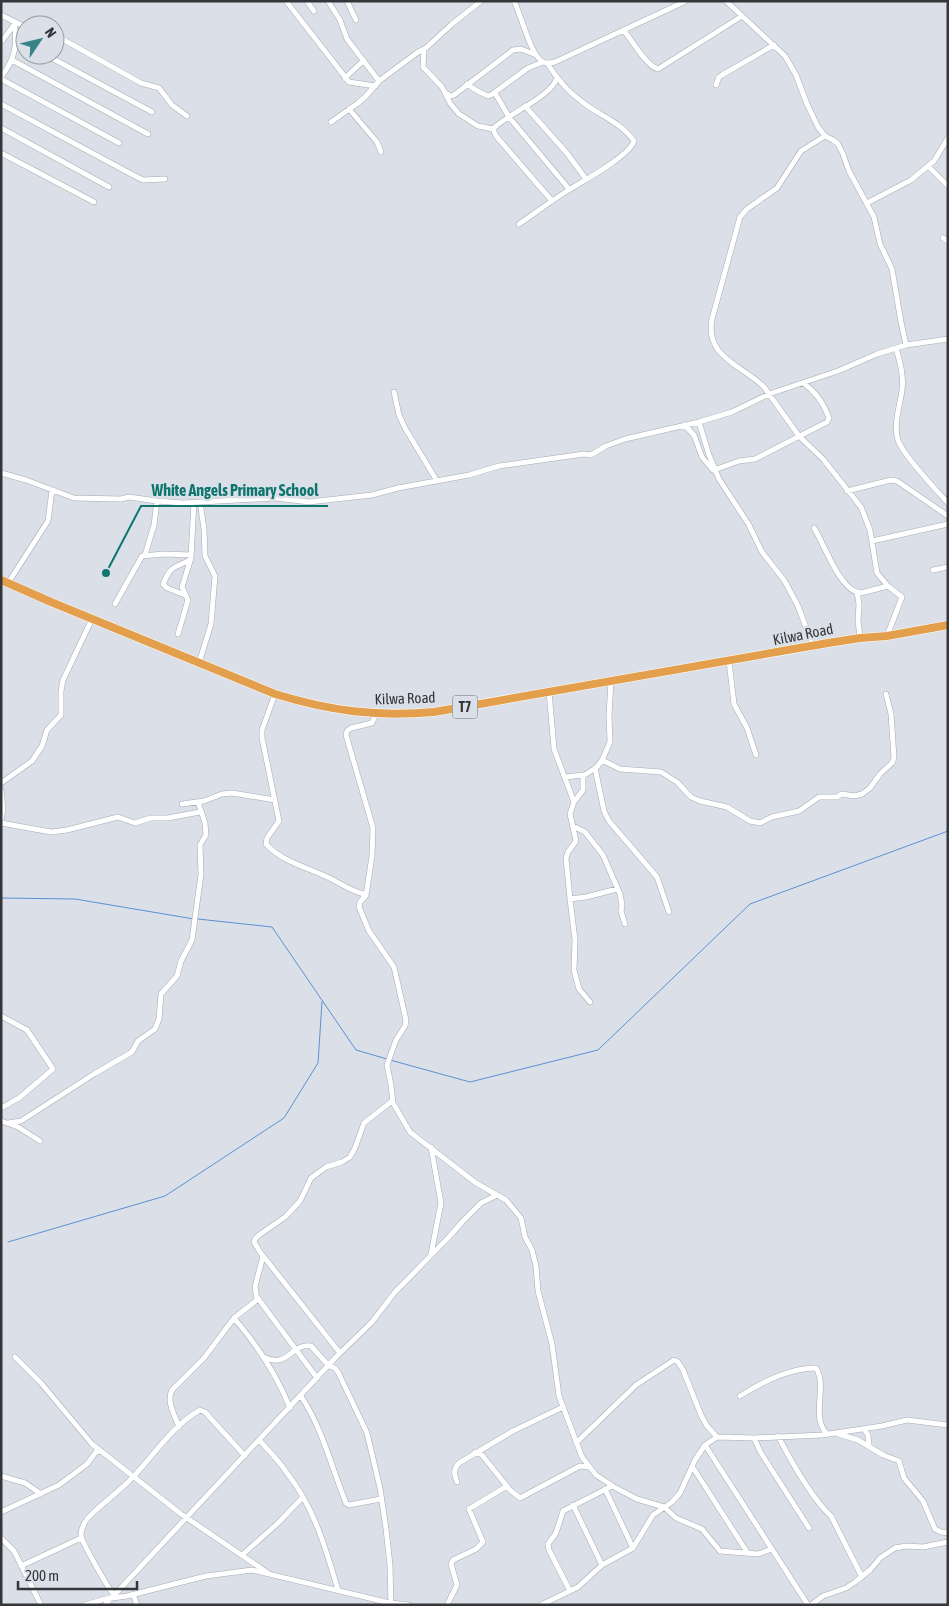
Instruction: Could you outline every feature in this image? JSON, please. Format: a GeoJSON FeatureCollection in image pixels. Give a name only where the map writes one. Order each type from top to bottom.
{"type":"FeatureCollection","features":[{"type":"Feature","properties":{"kind":"highway","name":"Kilwa Road"},"geometry":{"type":"LineString","coordinates":[[5,582],[275,694],[335,710],[376,714],[434,712],[611,680],[860,638],[887,636],[948,624]]}},
{"type":"Feature","properties":{"kind":"street"},"geometry":{"type":"LineString","coordinates":[[286,1],[350,83],[375,86]]}},
{"type":"Feature","properties":{"kind":"street"},"geometry":{"type":"LineString","coordinates":[[306,1],[314,11]]}},
{"type":"Feature","properties":{"kind":"street"},"geometry":{"type":"LineString","coordinates":[[328,1],[340,20],[347,39],[379,81]]}},
{"type":"Feature","properties":{"kind":"street"},"geometry":{"type":"LineString","coordinates":[[347,1],[356,20]]}},
{"type":"Feature","properties":{"kind":"street"},"geometry":{"type":"LineString","coordinates":[[331,122],[366,96],[379,81],[424,49],[481,1]]}},
{"type":"Feature","properties":{"kind":"street"},"geometry":{"type":"LineString","coordinates":[[514,1],[536,56]]}},
{"type":"Feature","properties":{"kind":"street"},"geometry":{"type":"LineString","coordinates":[[467,84],[488,96],[495,93],[528,68],[555,62],[686,1]]}},
{"type":"Feature","properties":{"kind":"street"},"geometry":{"type":"LineString","coordinates":[[726,1],[774,45],[790,63],[812,116],[825,136],[838,144],[849,171],[874,217],[880,244],[892,269],[906,345]]}},
{"type":"Feature","properties":{"kind":"street"},"geometry":{"type":"LineString","coordinates":[[1,15],[14,23],[15,28]]}},
{"type":"Feature","properties":{"kind":"street"},"geometry":{"type":"LineString","coordinates":[[624,31],[647,62],[653,68],[658,69],[742,16]]}},
{"type":"Feature","properties":{"kind":"street"},"geometry":{"type":"LineString","coordinates":[[1,42],[14,23]]}},
{"type":"Feature","properties":{"kind":"street"},"geometry":{"type":"LineString","coordinates":[[15,39],[12,60],[1,78],[118,143]]}},
{"type":"Feature","properties":{"kind":"street"},"geometry":{"type":"LineString","coordinates":[[65,41],[141,83],[159,88],[172,105],[188,116]]}},
{"type":"Feature","properties":{"kind":"street"},"geometry":{"type":"LineString","coordinates":[[716,85],[719,77],[774,45]]}},
{"type":"Feature","properties":{"kind":"street"},"geometry":{"type":"LineString","coordinates":[[424,49],[423,67],[440,85],[459,114],[478,126],[493,129],[553,86],[557,78]]}},
{"type":"Feature","properties":{"kind":"street"},"geometry":{"type":"LineString","coordinates":[[445,93],[452,96],[513,50],[521,49],[536,56],[545,63],[581,102],[615,123],[629,134],[634,141],[630,149],[621,156],[569,189],[520,224]]}},
{"type":"Feature","properties":{"kind":"street"},"geometry":{"type":"LineString","coordinates":[[12,60],[148,134]]}},
{"type":"Feature","properties":{"kind":"street"},"geometry":{"type":"LineString","coordinates":[[345,78],[364,60]]}},
{"type":"Feature","properties":{"kind":"street"},"geometry":{"type":"LineString","coordinates":[[65,65],[152,112]]}},
{"type":"Feature","properties":{"kind":"street"},"geometry":{"type":"LineString","coordinates":[[495,93],[509,117],[569,189]]}},
{"type":"Feature","properties":{"kind":"street"},"geometry":{"type":"LineString","coordinates":[[1,104],[141,179],[165,179]]}},
{"type":"Feature","properties":{"kind":"street"},"geometry":{"type":"LineString","coordinates":[[525,106],[566,152],[586,179]]}},
{"type":"Feature","properties":{"kind":"street"},"geometry":{"type":"LineString","coordinates":[[349,109],[377,142],[382,152]]}},
{"type":"Feature","properties":{"kind":"street"},"geometry":{"type":"LineString","coordinates":[[1,128],[109,187]]}},
{"type":"Feature","properties":{"kind":"street"},"geometry":{"type":"LineString","coordinates":[[493,129],[496,136],[552,201]]}},
{"type":"Feature","properties":{"kind":"street"},"geometry":{"type":"LineString","coordinates":[[825,136],[801,151],[777,188],[747,209],[740,217],[712,319],[710,334],[714,346],[735,367],[758,381],[799,436],[822,459],[860,507],[872,542],[877,573],[903,599],[887,636]]}},
{"type":"Feature","properties":{"kind":"street"},"geometry":{"type":"LineString","coordinates":[[867,203],[911,180],[940,153],[948,138]]}},
{"type":"Feature","properties":{"kind":"street"},"geometry":{"type":"LineString","coordinates":[[1,153],[94,202]]}},
{"type":"Feature","properties":{"kind":"street"},"geometry":{"type":"LineString","coordinates":[[928,166],[948,186]]}},
{"type":"Feature","properties":{"kind":"street"},"geometry":{"type":"LineString","coordinates":[[1,473],[74,498],[121,499],[129,497],[157,501],[197,502],[261,498],[309,502],[372,495],[398,488],[470,475],[499,466],[584,454],[591,455],[606,446],[626,438],[700,422],[732,412],[769,394],[838,371],[877,354],[906,345],[948,339]]}},
{"type":"Feature","properties":{"kind":"street"},"geometry":{"type":"LineString","coordinates":[[896,348],[902,378],[897,415],[898,439],[906,453],[948,503]]}},
{"type":"Feature","properties":{"kind":"street"},"geometry":{"type":"LineString","coordinates":[[714,470],[739,461],[755,459],[827,422],[829,418],[824,407],[813,391],[803,383]]}},
{"type":"Feature","properties":{"kind":"street"},"geometry":{"type":"LineString","coordinates":[[394,392],[399,415],[405,428],[437,481]]}},
{"type":"Feature","properties":{"kind":"street"},"geometry":{"type":"LineString","coordinates":[[700,422],[714,470],[725,490]]}},
{"type":"Feature","properties":{"kind":"street"},"geometry":{"type":"LineString","coordinates":[[684,425],[694,435],[702,458],[710,466],[749,525],[762,552],[784,580],[798,606],[813,646]]}},
{"type":"Feature","properties":{"kind":"street"},"geometry":{"type":"LineString","coordinates":[[847,491],[891,480],[898,481],[948,516]]}},
{"type":"Feature","properties":{"kind":"street"},"geometry":{"type":"LineString","coordinates":[[5,582],[48,521],[52,490]]}},
{"type":"Feature","properties":{"kind":"street"},"geometry":{"type":"LineString","coordinates":[[145,555],[154,525],[157,501]]}},
{"type":"Feature","properties":{"kind":"street"},"geometry":{"type":"LineString","coordinates":[[178,634],[188,600],[182,587],[191,558],[197,502]]}},
{"type":"Feature","properties":{"kind":"street"},"geometry":{"type":"LineString","coordinates":[[197,502],[204,529],[205,556],[215,576],[211,624],[199,663]]}},
{"type":"Feature","properties":{"kind":"street"},"geometry":{"type":"LineString","coordinates":[[872,542],[948,524]]}},
{"type":"Feature","properties":{"kind":"street"},"geometry":{"type":"LineString","coordinates":[[814,528],[839,575],[857,592],[860,638]]}},
{"type":"Feature","properties":{"kind":"street"},"geometry":{"type":"LineString","coordinates":[[115,604],[139,559],[145,555],[174,554],[191,558]]}},
{"type":"Feature","properties":{"kind":"street"},"geometry":{"type":"LineString","coordinates":[[185,595],[167,588],[163,584],[174,566],[191,558]]}},
{"type":"Feature","properties":{"kind":"street"},"geometry":{"type":"LineString","coordinates":[[933,570],[948,567]]}},
{"type":"Feature","properties":{"kind":"street"},"geometry":{"type":"LineString","coordinates":[[857,592],[888,586]]}},
{"type":"Feature","properties":{"kind":"street"},"geometry":{"type":"LineString","coordinates":[[1,783],[32,761],[42,746],[47,730],[61,714],[63,680],[92,619]]}},
{"type":"Feature","properties":{"kind":"street"},"geometry":{"type":"LineString","coordinates":[[729,661],[734,704],[747,728],[756,755]]}},
{"type":"Feature","properties":{"kind":"street"},"geometry":{"type":"LineString","coordinates":[[565,777],[584,775],[595,768],[602,760],[610,742],[611,680]]}},
{"type":"Feature","properties":{"kind":"street"},"geometry":{"type":"LineString","coordinates":[[549,691],[554,749],[574,802]]}},
{"type":"Feature","properties":{"kind":"street"},"geometry":{"type":"LineString","coordinates":[[275,694],[262,730],[262,738],[279,821],[267,838],[266,844],[298,865],[325,876],[346,888],[364,894],[366,897]]}},
{"type":"Feature","properties":{"kind":"street"},"geometry":{"type":"LineString","coordinates":[[602,760],[620,769],[661,772],[677,782],[694,798],[727,808],[750,821],[760,823],[772,817],[799,811],[819,797],[837,797],[842,794],[858,796],[870,788],[880,774],[892,763],[894,758],[891,714],[886,694]]}},
{"type":"Feature","properties":{"kind":"street"},"geometry":{"type":"LineString","coordinates":[[376,714],[371,724],[351,728],[346,733],[373,828],[372,856],[366,897],[360,902],[359,908],[369,931],[394,967],[406,1020],[387,1065],[392,1100],[407,1128],[459,1171],[506,1200],[520,1217],[532,1250],[537,1271],[538,1292],[550,1335],[559,1396],[576,1443],[589,1467],[596,1475],[612,1486],[637,1499],[664,1507],[676,1518],[702,1529],[720,1551],[758,1554],[772,1549]]}},
{"type":"Feature","properties":{"kind":"street"},"geometry":{"type":"LineString","coordinates":[[595,768],[603,806],[609,821],[657,877],[669,912]]}},
{"type":"Feature","properties":{"kind":"street"},"geometry":{"type":"LineString","coordinates":[[584,775],[583,790],[574,802],[570,814],[576,841],[566,858],[576,940],[575,976],[579,989],[590,1002]]}},
{"type":"Feature","properties":{"kind":"street"},"geometry":{"type":"LineString","coordinates":[[1,790],[3,809],[1,822],[51,832],[118,818],[135,823],[151,818],[168,818],[200,812]]}},
{"type":"Feature","properties":{"kind":"street"},"geometry":{"type":"LineString","coordinates":[[182,804],[232,793],[275,800]]}},
{"type":"Feature","properties":{"kind":"street"},"geometry":{"type":"LineString","coordinates":[[8,1123],[21,1121],[132,1052],[138,1041],[152,1032],[157,1026],[162,994],[177,976],[180,961],[193,935],[201,874],[200,845],[206,835],[205,823],[198,802]]}},
{"type":"Feature","properties":{"kind":"street"},"geometry":{"type":"LineString","coordinates":[[573,826],[585,832],[602,854],[622,902],[621,911],[625,924]]}},
{"type":"Feature","properties":{"kind":"street"},"geometry":{"type":"LineString","coordinates":[[570,899],[617,889]]}},
{"type":"Feature","properties":{"kind":"street"},"geometry":{"type":"LineString","coordinates":[[1,1016],[27,1030],[53,1069],[22,1095],[1,1108]]}},
{"type":"Feature","properties":{"kind":"street"},"geometry":{"type":"LineString","coordinates":[[340,1353],[263,1256],[257,1247],[255,1239],[285,1218],[300,1201],[311,1178],[326,1167],[342,1162],[350,1157],[364,1123],[392,1100]]}},
{"type":"Feature","properties":{"kind":"street"},"geometry":{"type":"LineString","coordinates":[[1,1121],[32,1134],[40,1141]]}},
{"type":"Feature","properties":{"kind":"street"},"geometry":{"type":"LineString","coordinates":[[431,1147],[441,1203],[431,1256]]}},
{"type":"Feature","properties":{"kind":"street"},"geometry":{"type":"LineString","coordinates":[[105,1605],[340,1353],[372,1322],[395,1292],[481,1203],[497,1195]]}},
{"type":"Feature","properties":{"kind":"street"},"geometry":{"type":"LineString","coordinates":[[263,1256],[255,1287],[257,1297],[317,1378]]}},
{"type":"Feature","properties":{"kind":"street"},"geometry":{"type":"LineString","coordinates":[[178,1427],[171,1405],[170,1394],[172,1390],[204,1358],[234,1318],[256,1302],[257,1297]]}},
{"type":"Feature","properties":{"kind":"street"},"geometry":{"type":"LineString","coordinates":[[234,1318],[254,1342],[283,1390],[290,1408]]}},
{"type":"Feature","properties":{"kind":"street"},"geometry":{"type":"LineString","coordinates":[[263,1357],[278,1361],[296,1350],[305,1346],[311,1346],[329,1366],[338,1372],[367,1433],[381,1499],[390,1565],[391,1604]]}},
{"type":"Feature","properties":{"kind":"street"},"geometry":{"type":"LineString","coordinates":[[16,1357],[41,1382],[87,1439],[188,1518],[268,1573]]}},
{"type":"Feature","properties":{"kind":"street"},"geometry":{"type":"LineString","coordinates":[[576,1443],[636,1385],[674,1360],[678,1362],[683,1370],[707,1426],[717,1437]]}},
{"type":"Feature","properties":{"kind":"street"},"geometry":{"type":"LineString","coordinates":[[740,1396],[772,1379],[816,1368],[819,1378],[819,1422],[822,1430],[827,1434]]}},
{"type":"Feature","properties":{"kind":"street"},"geometry":{"type":"LineString","coordinates":[[301,1396],[320,1430],[346,1503],[353,1505],[381,1499]]}},
{"type":"Feature","properties":{"kind":"street"},"geometry":{"type":"LineString","coordinates":[[457,1482],[454,1474],[456,1466],[475,1452],[563,1407]]}},
{"type":"Feature","properties":{"kind":"street"},"geometry":{"type":"LineString","coordinates":[[112,1596],[81,1538],[82,1527],[89,1518],[134,1476],[178,1427],[198,1411],[204,1411],[245,1456]]}},
{"type":"Feature","properties":{"kind":"street"},"geometry":{"type":"LineString","coordinates":[[542,1605],[570,1591],[589,1578],[602,1565],[633,1548],[653,1515],[672,1502],[680,1493],[692,1466],[705,1445],[717,1437],[754,1438],[827,1434],[907,1420],[948,1425]]}},
{"type":"Feature","properties":{"kind":"street"},"geometry":{"type":"LineString","coordinates":[[864,1429],[868,1435],[868,1445]]}},
{"type":"Feature","properties":{"kind":"street"},"geometry":{"type":"LineString","coordinates":[[835,1433],[854,1438],[882,1455],[899,1461],[904,1478],[923,1501],[935,1529],[948,1533]]}},
{"type":"Feature","properties":{"kind":"street"},"geometry":{"type":"LineString","coordinates":[[778,1436],[811,1492],[831,1516],[862,1577]]}},
{"type":"Feature","properties":{"kind":"street"},"geometry":{"type":"LineString","coordinates":[[754,1438],[761,1453],[809,1528]]}},
{"type":"Feature","properties":{"kind":"street"},"geometry":{"type":"LineString","coordinates":[[259,1440],[287,1472],[303,1497],[326,1549],[338,1590]]}},
{"type":"Feature","properties":{"kind":"street"},"geometry":{"type":"LineString","coordinates":[[705,1445],[809,1605],[823,1596],[846,1588],[862,1577],[880,1558],[895,1548],[902,1546],[923,1547],[948,1542]]}},
{"type":"Feature","properties":{"kind":"street"},"geometry":{"type":"LineString","coordinates":[[1,1512],[41,1494],[66,1480],[88,1464],[96,1452],[101,1451]]}},
{"type":"Feature","properties":{"kind":"street"},"geometry":{"type":"LineString","coordinates":[[475,1452],[482,1454],[516,1496],[523,1497],[580,1466],[589,1467]]}},
{"type":"Feature","properties":{"kind":"street"},"geometry":{"type":"LineString","coordinates":[[692,1466],[747,1552]]}},
{"type":"Feature","properties":{"kind":"street"},"geometry":{"type":"LineString","coordinates":[[1,1476],[25,1483],[41,1494]]}},
{"type":"Feature","properties":{"kind":"street"},"geometry":{"type":"LineString","coordinates":[[447,1605],[457,1585],[451,1564],[453,1560],[476,1549],[484,1542],[469,1508],[506,1486]]}},
{"type":"Feature","properties":{"kind":"street"},"geometry":{"type":"LineString","coordinates":[[570,1591],[548,1546],[556,1533],[561,1514],[574,1505],[612,1486]]}},
{"type":"Feature","properties":{"kind":"street"},"geometry":{"type":"LineString","coordinates":[[605,1489],[633,1548]]}},
{"type":"Feature","properties":{"kind":"street"},"geometry":{"type":"LineString","coordinates":[[242,1555],[277,1524],[303,1497]]}},
{"type":"Feature","properties":{"kind":"street"},"geometry":{"type":"LineString","coordinates":[[574,1505],[602,1565]]}},
{"type":"Feature","properties":{"kind":"street"},"geometry":{"type":"LineString","coordinates":[[1,1538],[14,1551],[41,1605]]}},
{"type":"Feature","properties":{"kind":"street"},"geometry":{"type":"LineString","coordinates":[[21,1566],[81,1538]]}},
{"type":"Feature","properties":{"kind":"street"},"geometry":{"type":"LineString","coordinates":[[85,1605],[112,1596],[133,1594],[224,1573],[252,1570],[391,1604],[409,1605]]}},
{"type":"Feature","properties":{"kind":"street"},"geometry":{"type":"LineString","coordinates":[[133,1594],[136,1605]]}},
{"type":"Feature","properties":{"kind":"waterway"},"geometry":{"type":"LineString","coordinates":[[390,1060],[470,1082],[598,1050],[750,904],[948,831]]}},
{"type":"Feature","properties":{"kind":"waterway"},"geometry":{"type":"LineString","coordinates":[[1,898],[75,899],[194,919]]}},
{"type":"Feature","properties":{"kind":"waterway"},"geometry":{"type":"LineString","coordinates":[[198,919],[272,927],[356,1050],[387,1059]]}},
{"type":"Feature","properties":{"kind":"waterway"},"geometry":{"type":"LineString","coordinates":[[8,1242],[165,1196],[284,1118],[318,1063],[322,1002]]}},
{"type":"Feature","properties":{"kind":"place","name":"White Angels Primary School"},"geometry":{"type":"Point","coordinates":[106,573]}}]}
